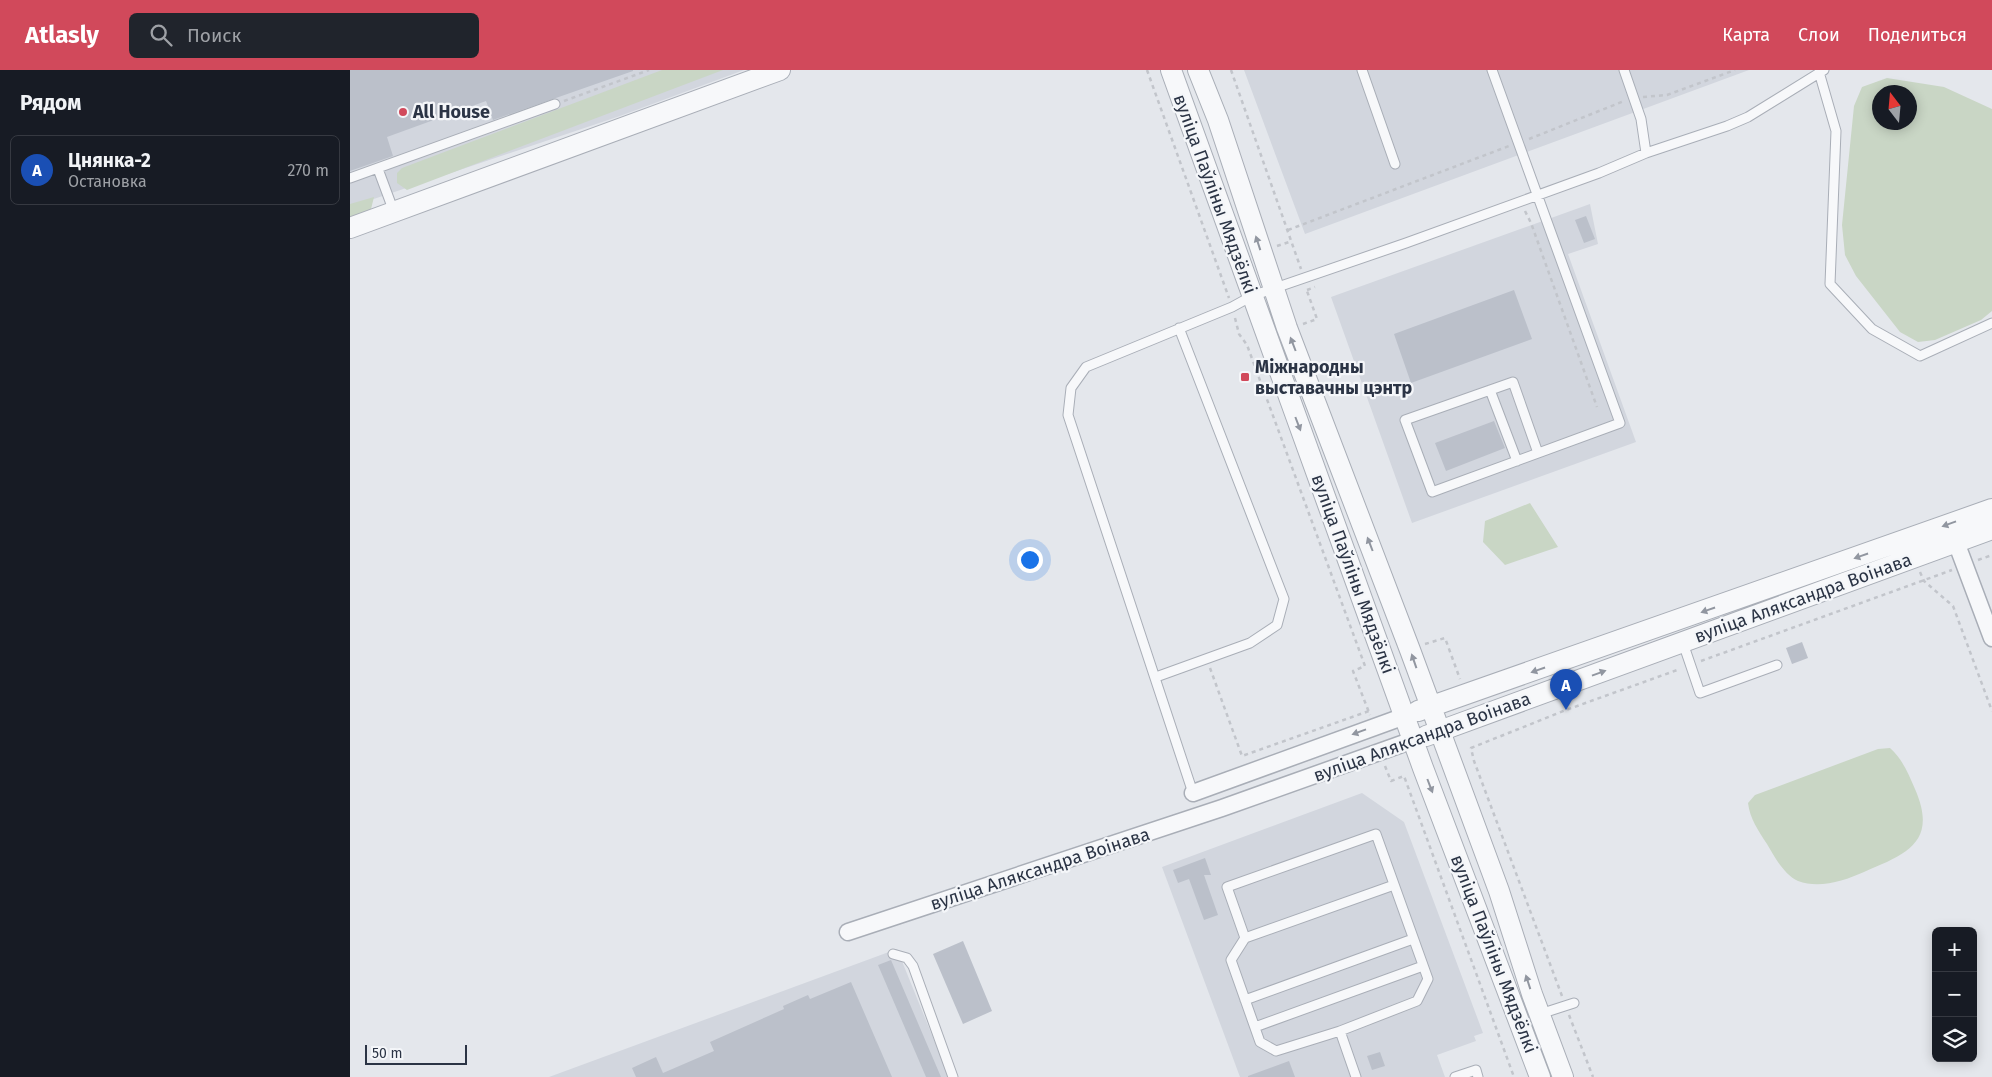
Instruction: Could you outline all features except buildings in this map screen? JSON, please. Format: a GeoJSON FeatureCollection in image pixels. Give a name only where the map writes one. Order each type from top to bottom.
{"type":"FeatureCollection","features":[{"type":"Feature","properties":{"kind":"street"},"geometry":{"type":"LineString","coordinates":[[350,228],[780,70]]}},
{"type":"Feature","properties":{"kind":"street","name":"вуліца Паўліны Мядзёлкі"},"geometry":{"type":"LineString","coordinates":[[1171,70],[1413,740],[1540,1077]]}},
{"type":"Feature","properties":{"kind":"street","name":"вуліца Паўліны Мядзёлкі"},"geometry":{"type":"LineString","coordinates":[[1198,70],[1218,120],[1287,328],[1410,650],[1438,732],[1499,891],[1539,1014],[1563,1077]]}},
{"type":"Feature","properties":{"kind":"street","name":"вуліца Аляксандра Воінава"},"geometry":{"type":"LineString","coordinates":[[848,932],[1230,805],[1683,643],[1889,556],[1992,509]]}},
{"type":"Feature","properties":{"kind":"street","name":"вуліца Аляксандра Воінава"},"geometry":{"type":"LineString","coordinates":[[1193,793],[1372,719],[1405,716],[1889,556],[1956,542],[1992,529]]}},
{"type":"Feature","properties":{"kind":"street"},"geometry":{"type":"LineString","coordinates":[[1956,542],[1992,638]]}},
{"type":"Feature","properties":{"kind":"lane"},"geometry":{"type":"LineString","coordinates":[[1362,70],[1395,164]]}},
{"type":"Feature","properties":{"kind":"lane"},"geometry":{"type":"LineString","coordinates":[[1492,70],[1620,423],[1432,492],[1405,420],[1513,382],[1538,453]]}},
{"type":"Feature","properties":{"kind":"lane"},"geometry":{"type":"LineString","coordinates":[[1624,70],[1641,119],[1646,153]]}},
{"type":"Feature","properties":{"kind":"lane"},"geometry":{"type":"LineString","coordinates":[[1193,793],[1068,415],[1071,388],[1086,367],[1232,307],[1252,296],[1599,173],[1646,153],[1748,117],[1822,71],[1836,131],[1830,284],[1872,329],[1920,356],[1992,323]]}},
{"type":"Feature","properties":{"kind":"lane"},"geometry":{"type":"LineString","coordinates":[[350,178],[555,104]]}},
{"type":"Feature","properties":{"kind":"lane"},"geometry":{"type":"LineString","coordinates":[[378,169],[394,212]]}},
{"type":"Feature","properties":{"kind":"lane"},"geometry":{"type":"LineString","coordinates":[[1156,678],[1250,643],[1277,625],[1284,599],[1179,328]]}},
{"type":"Feature","properties":{"kind":"lane"},"geometry":{"type":"LineString","coordinates":[[1490,390],[1517,461]]}},
{"type":"Feature","properties":{"kind":"lane"},"geometry":{"type":"LineString","coordinates":[[1683,643],[1700,693],[1777,665]]}},
{"type":"Feature","properties":{"kind":"lane"},"geometry":{"type":"LineString","coordinates":[[1245,938],[1227,887],[1376,834],[1428,979],[1417,1001],[1340,1030],[1276,1051],[1260,1042],[1230,960],[1245,938],[1394,885]]}},
{"type":"Feature","properties":{"kind":"lane"},"geometry":{"type":"LineString","coordinates":[[1245,1000],[1413,939]]}},
{"type":"Feature","properties":{"kind":"lane"},"geometry":{"type":"LineString","coordinates":[[893,954],[907,958],[913,966],[953,1077]]}},
{"type":"Feature","properties":{"kind":"lane"},"geometry":{"type":"LineString","coordinates":[[1255,1027],[1423,966]]}},
{"type":"Feature","properties":{"kind":"lane"},"geometry":{"type":"LineString","coordinates":[[1539,1014],[1570,1004]]}},
{"type":"Feature","properties":{"kind":"lane"},"geometry":{"type":"LineString","coordinates":[[1340,1030],[1356,1077]]}},
{"type":"Feature","properties":{"kind":"lane"},"geometry":{"type":"LineString","coordinates":[[1455,1077],[1476,1070],[1478,1077]]}},
{"type":"Feature","properties":{"kind":"path"},"geometry":{"type":"LineString","coordinates":[[555,104],[649,70]]}},
{"type":"Feature","properties":{"kind":"path"},"geometry":{"type":"LineString","coordinates":[[1147,70],[1220,268],[1239,334],[1247,345],[1365,666]]}},
{"type":"Feature","properties":{"kind":"path"},"geometry":{"type":"LineString","coordinates":[[1231,70],[1317,320],[1287,328]]}},
{"type":"Feature","properties":{"kind":"path"},"geometry":{"type":"LineString","coordinates":[[1525,210],[1597,406]]}},
{"type":"Feature","properties":{"kind":"path"},"geometry":{"type":"LineString","coordinates":[[1247,345],[1267,340]]}},
{"type":"Feature","properties":{"kind":"path"},"geometry":{"type":"LineString","coordinates":[[1592,1077],[1570,1004],[1474,761],[1471,748],[1566,710],[1992,555]]}},
{"type":"Feature","properties":{"kind":"path"},"geometry":{"type":"LineString","coordinates":[[1924,581],[1953,606],[1992,710]]}},
{"type":"Feature","properties":{"kind":"path"},"geometry":{"type":"LineString","coordinates":[[1410,650],[1445,638],[1462,683]]}},
{"type":"Feature","properties":{"kind":"path"},"geometry":{"type":"LineString","coordinates":[[1206,659],[1242,756],[1372,719],[1353,671],[1385,659]]}},
{"type":"Feature","properties":{"kind":"path"},"geometry":{"type":"LineString","coordinates":[[1380,752],[1391,781],[1404,776],[1514,1077]]}},
{"type":"Feature","properties":{"kind":"shaded area","name":"All House"},"geometry":{"type":"Polygon","coordinates":[[[350,70],[744,70],[620,116],[350,207],[350,70]]]}},
{"type":"Feature","properties":{"kind":"shaded area"},"geometry":{"type":"Polygon","coordinates":[[[1244,70],[1749,70],[1305,234],[1244,70]]]}},
{"type":"Feature","properties":{"kind":"shaded area"},"geometry":{"type":"Polygon","coordinates":[[[1590,204],[1598,244],[1568,254],[1636,442],[1412,523],[1331,297],[1590,204]]]}},
{"type":"Feature","properties":{"kind":"shaded area"},"geometry":{"type":"Polygon","coordinates":[[[1362,793],[1404,822],[1483,1033],[1474,1036],[1476,1041],[1437,1055],[1445,1077],[1240,1077],[1162,867],[1362,793]]]}},
{"type":"Feature","properties":{"kind":"shaded area"},"geometry":{"type":"Polygon","coordinates":[[[897,949],[949,1077],[549,1077],[897,949]]]}},
{"type":"Feature","properties":{"kind":"green space"},"geometry":{"type":"Polygon","coordinates":[[[662,70],[723,70],[407,190],[397,183],[397,173],[402,168],[662,70]]]}},
{"type":"Feature","properties":{"kind":"green space"},"geometry":{"type":"Polygon","coordinates":[[[1887,78],[1944,87],[1992,109],[1992,311],[1981,320],[1935,340],[1918,342],[1900,332],[1856,276],[1845,255],[1842,225],[1854,106],[1862,87],[1887,78]]]}},
{"type":"Feature","properties":{"kind":"green space"},"geometry":{"type":"Polygon","coordinates":[[[374,197],[371,209],[350,218],[350,204],[374,197]]]}},
{"type":"Feature","properties":{"kind":"green space"},"geometry":{"type":"Polygon","coordinates":[[[1530,503],[1558,547],[1505,565],[1483,542],[1485,521],[1530,503]]]}},
{"type":"Feature","properties":{"kind":"green space"},"geometry":{"type":"Polygon","coordinates":[[[1890,748],[1905,767],[1921,807],[1923,822],[1920,834],[1914,844],[1893,859],[1840,881],[1814,884],[1798,881],[1793,878],[1780,865],[1758,829],[1748,803],[1755,795],[1878,749],[1890,748]]]}},
{"type":"Feature","properties":{"kind":"place","name":"All House"},"geometry":{"type":"Point","coordinates":[403,112]}},
{"type":"Feature","properties":{"kind":"place","name":"Міжнародны выставачны цэнтр"},"geometry":{"type":"Point","coordinates":[1245,377]}},
{"type":"Feature","properties":{"kind":"place","name":"Цнянка-2"},"geometry":{"type":"Point","coordinates":[1566,710]}}]}
